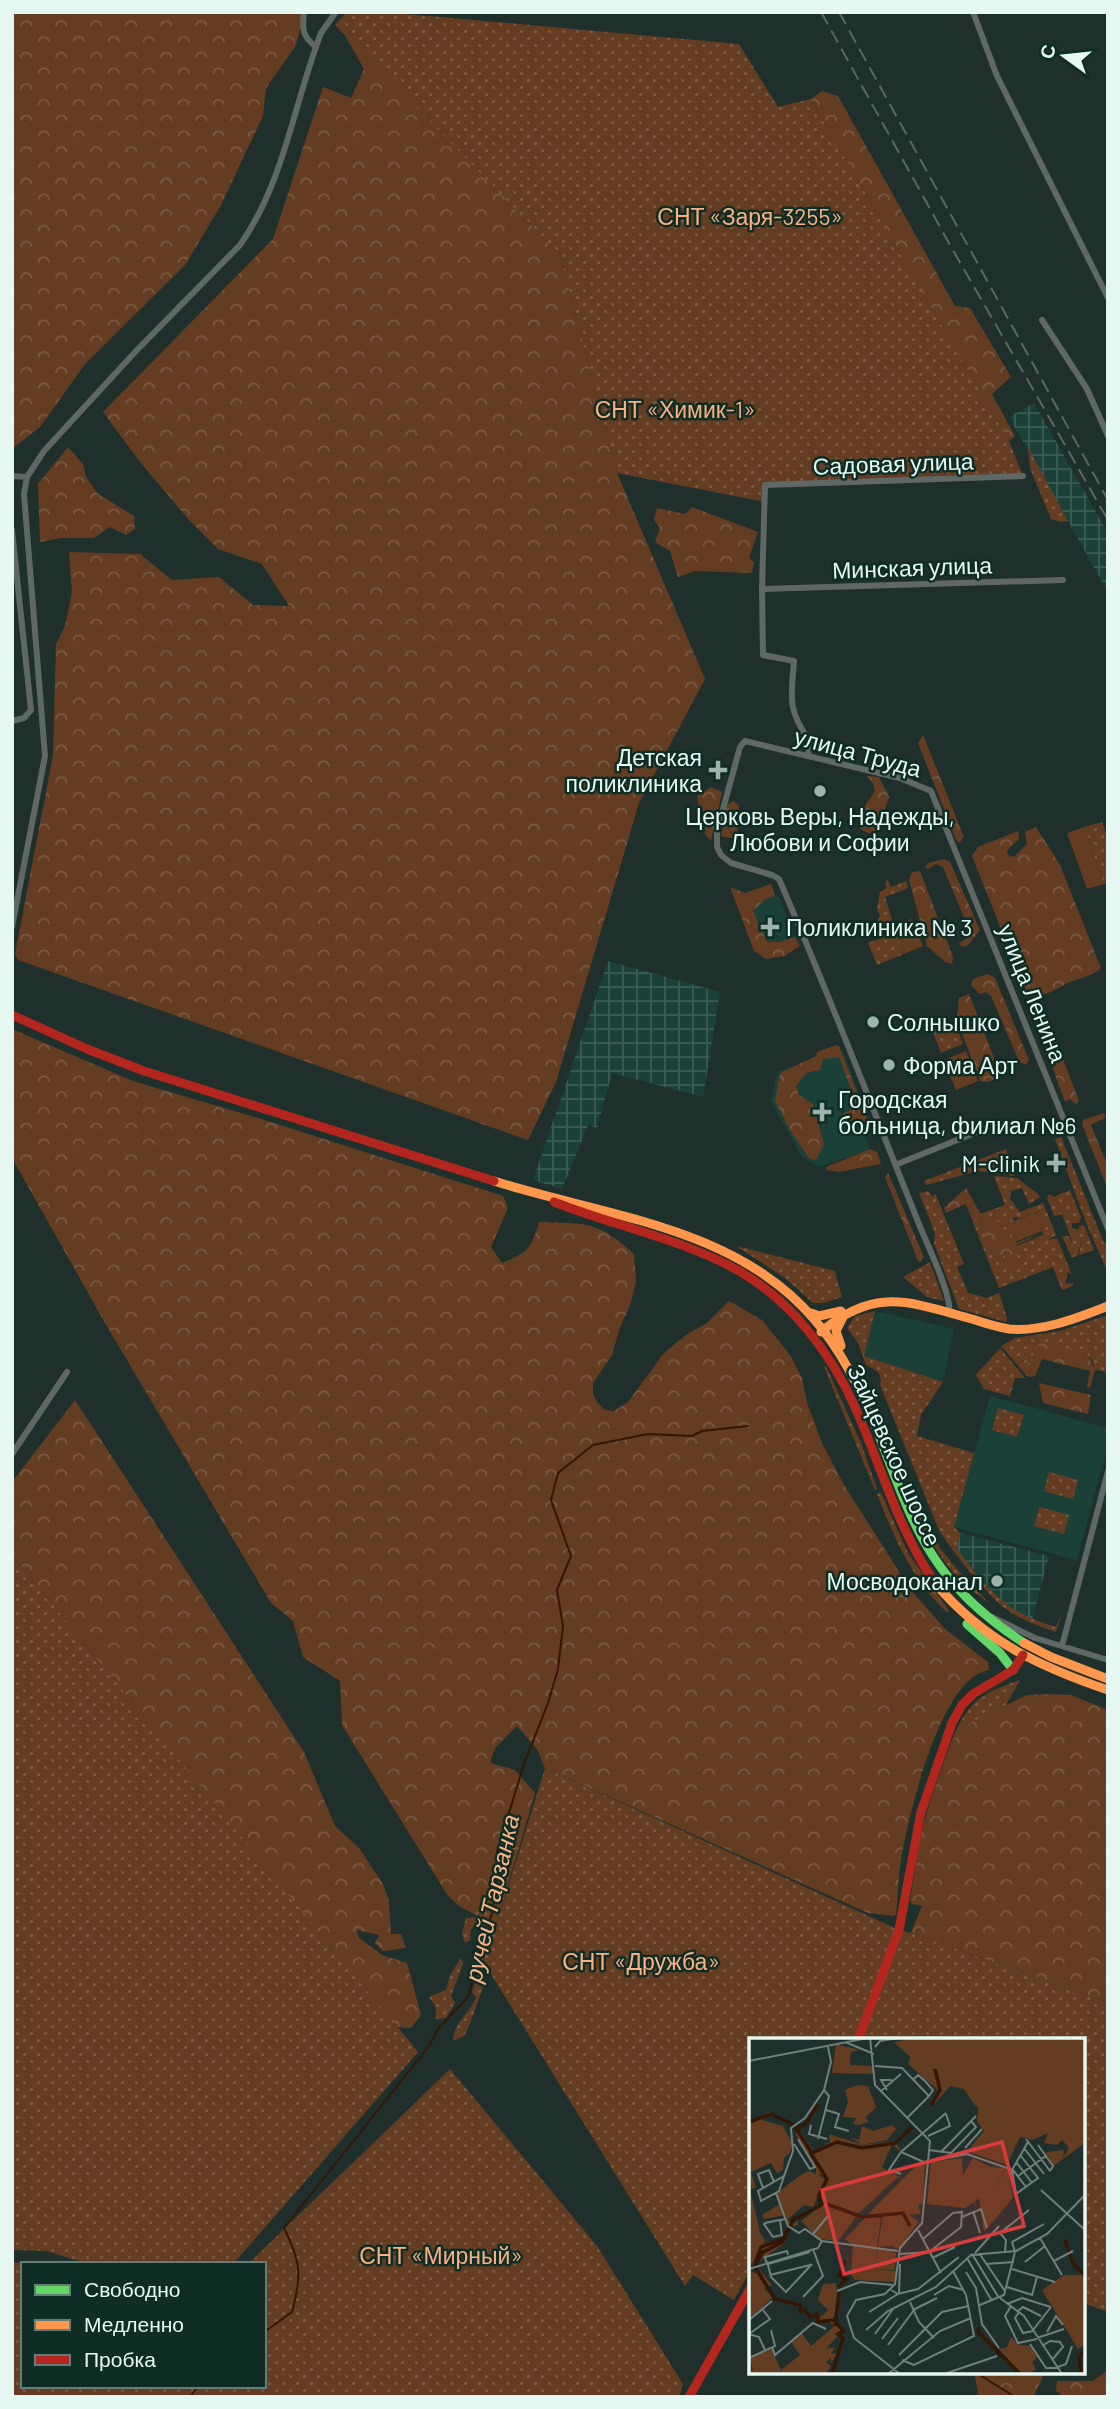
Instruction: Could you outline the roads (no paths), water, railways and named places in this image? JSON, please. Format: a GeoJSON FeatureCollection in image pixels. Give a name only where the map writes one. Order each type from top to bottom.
{"type":"FeatureCollection","features":[{"type":"Feature","properties":{"kind":"main road"},"geometry":{"type":"LineString","coordinates":[[12,1015],[109,1058],[175,1081],[529,1192]]}},
{"type":"Feature","properties":{"kind":"main road","name":"Зайцевское шоссе"},"geometry":{"type":"LineString","coordinates":[[529,1192],[703,1254],[750,1278],[774,1296],[815,1338],[834,1366],[855,1405],[897,1513],[911,1541],[951,1603],[988,1635],[1023,1658],[1046,1669],[1108,1690]]}},
{"type":"Feature","properties":{"kind":"main road","name":"Зайцевское шоссе"},"geometry":{"type":"LineString","coordinates":[[529,1192],[609,1211],[715,1246],[756,1268],[802,1305],[824,1329],[864,1396],[907,1509],[921,1538],[952,1584],[1013,1637],[1068,1666],[1108,1679]]}},
{"type":"Feature","properties":{"kind":"main road"},"geometry":{"type":"LineString","coordinates":[[774,1296],[803,1319],[824,1329]]}},
{"type":"Feature","properties":{"kind":"main road"},"geometry":{"type":"LineString","coordinates":[[802,1305],[818,1316],[865,1303],[891,1300],[1013,1329],[1043,1326],[1108,1306]]}},
{"type":"Feature","properties":{"kind":"main road"},"geometry":{"type":"LineString","coordinates":[[815,1338],[850,1308]]}},
{"type":"Feature","properties":{"kind":"main road"},"geometry":{"type":"LineString","coordinates":[[850,1308],[840,1319],[835,1334],[864,1396]]}},
{"type":"Feature","properties":{"kind":"main road"},"geometry":{"type":"LineString","coordinates":[[951,1603],[975,1633],[1010,1661],[1013,1670]]}},
{"type":"Feature","properties":{"kind":"main road"},"geometry":{"type":"LineString","coordinates":[[859,2038],[899,1930],[921,1812],[947,1735],[955,1716],[967,1700],[978,1690],[1013,1670],[1023,1658],[1023,1647],[1013,1637]]}},
{"type":"Feature","properties":{"kind":"main road"},"geometry":{"type":"LineString","coordinates":[[1023,1658],[1035,1656],[1068,1666]]}},
{"type":"Feature","properties":{"kind":"main road"},"geometry":{"type":"LineString","coordinates":[[689,2397],[749,2291]]}},
{"type":"Feature","properties":{"kind":"street"},"geometry":{"type":"LineString","coordinates":[[304,12],[302,29],[306,39],[316,47]]}},
{"type":"Feature","properties":{"kind":"street"},"geometry":{"type":"LineString","coordinates":[[12,926],[45,756],[24,495],[28,476],[44,450],[240,245],[249,232],[271,184],[321,33],[336,12]]}},
{"type":"Feature","properties":{"kind":"street"},"geometry":{"type":"LineString","coordinates":[[973,12],[997,76],[1108,298]]}},
{"type":"Feature","properties":{"kind":"street"},"geometry":{"type":"LineString","coordinates":[[1042,320],[1087,389],[1108,436]]}},
{"type":"Feature","properties":{"kind":"street"},"geometry":{"type":"LineString","coordinates":[[12,476],[28,476]]}},
{"type":"Feature","properties":{"kind":"street","name":"Садовая улица"},"geometry":{"type":"LineString","coordinates":[[762,589],[765,485],[1023,477]]}},
{"type":"Feature","properties":{"kind":"street"},"geometry":{"type":"LineString","coordinates":[[12,530],[31,710],[24,718],[12,721]]}},
{"type":"Feature","properties":{"kind":"street","name":"Минская улица"},"geometry":{"type":"LineString","coordinates":[[762,589],[1063,580]]}},
{"type":"Feature","properties":{"kind":"street"},"geometry":{"type":"LineString","coordinates":[[762,589],[763,655],[793,661],[790,705],[795,720],[810,742],[808,755]]}},
{"type":"Feature","properties":{"kind":"street","name":"улица Труда"},"geometry":{"type":"LineString","coordinates":[[895,1165],[779,879],[732,863],[719,851],[717,831],[740,747],[745,741],[808,755],[900,778],[932,791],[956,850]]}},
{"type":"Feature","properties":{"kind":"street","name":"улица Ленина"},"geometry":{"type":"LineString","coordinates":[[956,850],[1108,1228]]}},
{"type":"Feature","properties":{"kind":"street"},"geometry":{"type":"LineString","coordinates":[[954,1315],[895,1165],[987,1128]]}},
{"type":"Feature","properties":{"kind":"street"},"geometry":{"type":"LineString","coordinates":[[12,1454],[67,1372]]}},
{"type":"Feature","properties":{"kind":"street"},"geometry":{"type":"LineString","coordinates":[[1062,1646],[1108,1471]]}},
{"type":"Feature","properties":{"kind":"street"},"geometry":{"type":"LineString","coordinates":[[983,1613],[1028,1635],[1108,1660]]}},
{"type":"Feature","properties":{"kind":"waterway","name":"ручей Тарзанка"},"geometry":{"type":"LineString","coordinates":[[266,2331],[292,2312],[295,2299],[297,2260],[284,2228],[429,2046],[438,2029],[468,1997],[492,1913],[497,1878],[497,1852],[524,1764],[558,1669],[563,1626],[557,1590],[571,1556],[551,1500],[558,1473],[593,1445],[648,1434],[692,1436],[702,1431],[748,1426]]}},
{"type":"Feature","properties":{"kind":"waterway"},"geometry":{"type":"LineString","coordinates":[[978,2374],[1015,2397]]}},
{"type":"Feature","properties":{"kind":"waterway","name":"ручей Тарзанка"},"geometry":{"type":"LineString","coordinates":[[190,2397],[197,2388]]}},
{"type":"Feature","properties":{"kind":"railway"},"geometry":{"type":"LineString","coordinates":[[821,12],[950,245],[1108,520]]}},
{"type":"Feature","properties":{"kind":"railway"},"geometry":{"type":"LineString","coordinates":[[839,12],[1108,500]]}},
{"type":"Feature","properties":{"kind":"place","name":"Детская поликлиника"},"geometry":{"type":"Point","coordinates":[718,770]}},
{"type":"Feature","properties":{"kind":"place","name":"Церковь Веры, Надежды, Любови и Софии"},"geometry":{"type":"Point","coordinates":[820,791]}},
{"type":"Feature","properties":{"kind":"place","name":"Поликлиника № 3"},"geometry":{"type":"Point","coordinates":[770,927]}},
{"type":"Feature","properties":{"kind":"place","name":"Солнышко"},"geometry":{"type":"Point","coordinates":[873,1022]}},
{"type":"Feature","properties":{"kind":"place","name":"Форма Арт"},"geometry":{"type":"Point","coordinates":[889,1065]}},
{"type":"Feature","properties":{"kind":"place","name":"Городская больница, филиал №6"},"geometry":{"type":"Point","coordinates":[822,1112]}},
{"type":"Feature","properties":{"kind":"place","name":"M-clinik"},"geometry":{"type":"Point","coordinates":[1056,1163]}},
{"type":"Feature","properties":{"kind":"place","name":"Мосводоканал"},"geometry":{"type":"Point","coordinates":[997,1581]}},
{"type":"Feature","properties":{"kind":"park label","name":"СНТ «Заря-3255»"},"geometry":{"type":"Point","coordinates":[750,216]}},
{"type":"Feature","properties":{"kind":"park label","name":"СНТ «Химик-1»"},"geometry":{"type":"Point","coordinates":[675,409]}},
{"type":"Feature","properties":{"kind":"park label","name":"СНТ «Дружба»"},"geometry":{"type":"Point","coordinates":[641,1961]}},
{"type":"Feature","properties":{"kind":"park label","name":"СНТ «Мирный»"},"geometry":{"type":"Point","coordinates":[441,2255]}}]}
